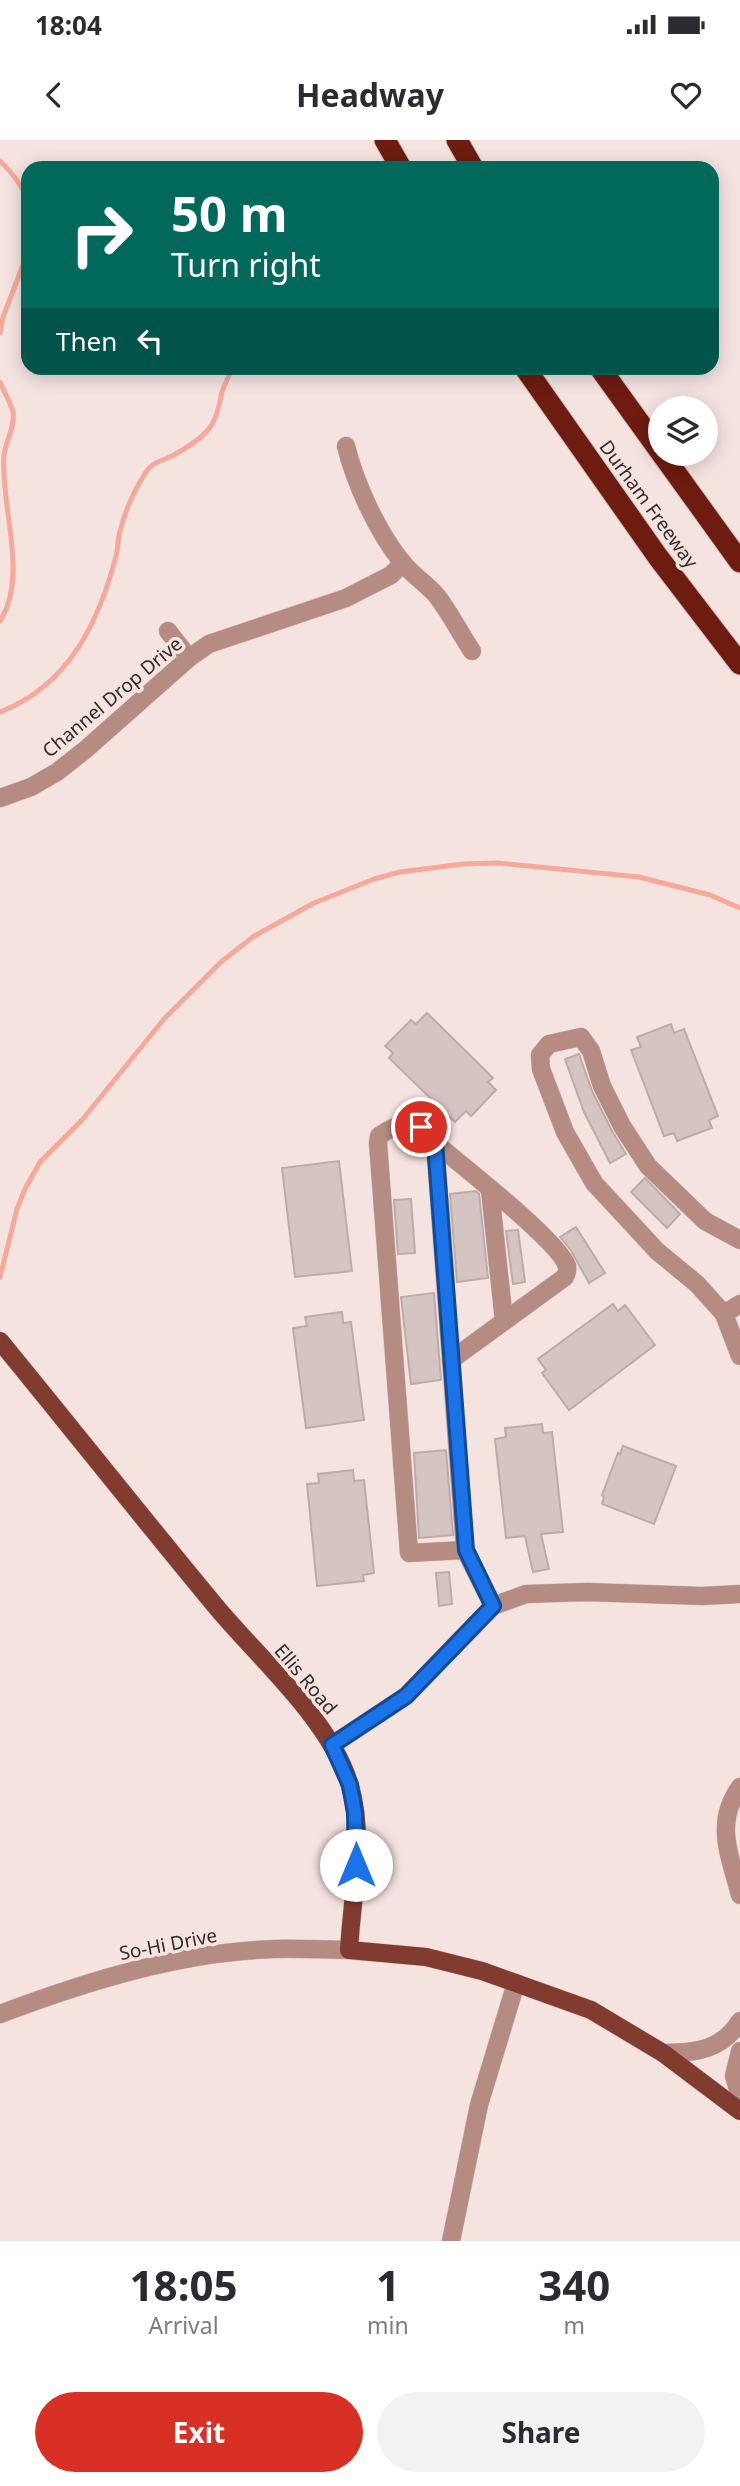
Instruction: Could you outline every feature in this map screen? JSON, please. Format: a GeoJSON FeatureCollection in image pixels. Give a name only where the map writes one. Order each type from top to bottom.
{"type":"FeatureCollection","features":[{"type":"Feature","properties":{"kind":"highway"},"geometry":{"type":"LineString","coordinates":[[385,140],[397,161]]}},
{"type":"Feature","properties":{"kind":"highway"},"geometry":{"type":"LineString","coordinates":[[457,140],[470,161]]}},
{"type":"Feature","properties":{"kind":"highway","name":"Durham Freeway"},"geometry":{"type":"LineString","coordinates":[[530,375],[650,546],[740,664]]}},
{"type":"Feature","properties":{"kind":"highway","name":"Durham Freeway"},"geometry":{"type":"LineString","coordinates":[[605,375],[740,562]]}},
{"type":"Feature","properties":{"kind":"main road","name":"Ellis Road"},"geometry":{"type":"LineString","coordinates":[[0,1341],[219,1610],[304,1707],[332,1745],[350,1785],[355,1813],[355,1886],[349,1950]]}},
{"type":"Feature","properties":{"kind":"main road"},"geometry":{"type":"LineString","coordinates":[[349,1950],[426,1957],[482,1971],[591,2010],[663,2053],[740,2111]]}},
{"type":"Feature","properties":{"kind":"street"},"geometry":{"type":"LineString","coordinates":[[346,446],[352,471],[365,500],[403,563],[425,582],[472,651]]}},
{"type":"Feature","properties":{"kind":"street","name":"Channel Drop Drive"},"geometry":{"type":"LineString","coordinates":[[0,798],[31,787],[57,772],[189,657],[209,644],[346,598],[391,575],[403,563]]}},
{"type":"Feature","properties":{"kind":"street"},"geometry":{"type":"LineString","coordinates":[[168,631],[189,657]]}},
{"type":"Feature","properties":{"kind":"street"},"geometry":{"type":"LineString","coordinates":[[740,1240],[705,1221],[648,1167],[622,1126],[602,1086],[591,1051],[581,1037],[549,1044],[540,1055],[541,1069],[565,1132],[594,1183],[657,1251],[697,1284],[724,1314],[740,1356]]}},
{"type":"Feature","properties":{"kind":"street"},"geometry":{"type":"LineString","coordinates":[[451,1360],[565,1277],[568,1270],[545,1238],[435,1143],[421,1127],[404,1124],[391,1127],[379,1136],[378,1143],[409,1553],[466,1550]]}},
{"type":"Feature","properties":{"kind":"street"},"geometry":{"type":"LineString","coordinates":[[435,1143],[466,1550],[493,1606]]}},
{"type":"Feature","properties":{"kind":"street"},"geometry":{"type":"LineString","coordinates":[[491,1190],[504,1321]]}},
{"type":"Feature","properties":{"kind":"street"},"geometry":{"type":"LineString","coordinates":[[724,1314],[740,1304]]}},
{"type":"Feature","properties":{"kind":"street"},"geometry":{"type":"LineString","coordinates":[[332,1745],[406,1696],[493,1606],[526,1594],[740,1594]]}},
{"type":"Feature","properties":{"kind":"street"},"geometry":{"type":"LineString","coordinates":[[740,1787],[729,1803],[724,1833],[740,1895]]}},
{"type":"Feature","properties":{"kind":"street","name":"So-Hi Drive"},"geometry":{"type":"LineString","coordinates":[[0,2014],[105,1978],[186,1960],[274,1949],[349,1950]]}},
{"type":"Feature","properties":{"kind":"street"},"geometry":{"type":"LineString","coordinates":[[451,2241],[479,2105],[516,1983]]}},
{"type":"Feature","properties":{"kind":"street"},"geometry":{"type":"LineString","coordinates":[[663,2053],[685,2053],[710,2048],[727,2038],[740,2021]]}},
{"type":"Feature","properties":{"kind":"street"},"geometry":{"type":"LineString","coordinates":[[740,2051],[734,2076],[740,2096]]}},
{"type":"Feature","properties":{"kind":"building"},"geometry":{"type":"Polygon","coordinates":[[[427,1013],[493,1078],[488,1082],[496,1090],[471,1116],[466,1111],[455,1122],[389,1058],[393,1053],[385,1046],[411,1020],[416,1024],[427,1013]]]}},
{"type":"Feature","properties":{"kind":"building"},"geometry":{"type":"Polygon","coordinates":[[[671,1024],[674,1033],[684,1029],[718,1116],[709,1120],[712,1128],[677,1141],[674,1133],[664,1136],[631,1050],[641,1047],[637,1037],[671,1024]]]}},
{"type":"Feature","properties":{"kind":"building"},"geometry":{"type":"Polygon","coordinates":[[[579,1054],[592,1091],[626,1154],[610,1163],[584,1112],[565,1059],[579,1054]]]}},
{"type":"Feature","properties":{"kind":"building"},"geometry":{"type":"Polygon","coordinates":[[[339,1161],[352,1271],[295,1277],[282,1168],[339,1161]]]}},
{"type":"Feature","properties":{"kind":"building"},"geometry":{"type":"Polygon","coordinates":[[[645,1178],[680,1214],[667,1228],[631,1192],[645,1178]]]}},
{"type":"Feature","properties":{"kind":"building"},"geometry":{"type":"Polygon","coordinates":[[[476,1191],[479,1194],[488,1278],[457,1282],[450,1194],[476,1191]]]}},
{"type":"Feature","properties":{"kind":"building"},"geometry":{"type":"Polygon","coordinates":[[[411,1199],[415,1253],[398,1254],[394,1200],[411,1199]]]}},
{"type":"Feature","properties":{"kind":"building"},"geometry":{"type":"Polygon","coordinates":[[[576,1227],[605,1273],[589,1283],[560,1237],[576,1227]]]}},
{"type":"Feature","properties":{"kind":"building"},"geometry":{"type":"Polygon","coordinates":[[[518,1230],[525,1282],[513,1284],[506,1231],[518,1230]]]}},
{"type":"Feature","properties":{"kind":"building"},"geometry":{"type":"Polygon","coordinates":[[[434,1293],[441,1380],[411,1384],[401,1297],[434,1293]]]}},
{"type":"Feature","properties":{"kind":"building"},"geometry":{"type":"Polygon","coordinates":[[[613,1304],[618,1311],[625,1305],[655,1345],[569,1410],[542,1373],[546,1370],[538,1359],[613,1304]]]}},
{"type":"Feature","properties":{"kind":"building"},"geometry":{"type":"Polygon","coordinates":[[[342,1312],[343,1323],[351,1322],[364,1420],[306,1428],[293,1328],[307,1326],[305,1317],[342,1312]]]}},
{"type":"Feature","properties":{"kind":"building"},"geometry":{"type":"Polygon","coordinates":[[[542,1424],[543,1433],[552,1432],[563,1532],[541,1534],[549,1569],[533,1572],[525,1536],[506,1538],[495,1439],[506,1437],[505,1428],[542,1424]]]}},
{"type":"Feature","properties":{"kind":"building"},"geometry":{"type":"Polygon","coordinates":[[[623,1446],[676,1466],[654,1524],[602,1504],[602,1495],[623,1446]]]}},
{"type":"Feature","properties":{"kind":"building"},"geometry":{"type":"Polygon","coordinates":[[[446,1450],[453,1535],[419,1538],[414,1453],[446,1450]]]}},
{"type":"Feature","properties":{"kind":"building"},"geometry":{"type":"Polygon","coordinates":[[[353,1470],[354,1481],[364,1480],[374,1573],[363,1575],[364,1581],[317,1586],[307,1484],[319,1483],[318,1474],[353,1470]]]}},
{"type":"Feature","properties":{"kind":"building"},"geometry":{"type":"Polygon","coordinates":[[[449,1572],[452,1604],[439,1606],[436,1573],[449,1572]]]}},
{"type":"Feature","properties":{"kind":"waterway"},"geometry":{"type":"LineString","coordinates":[[0,161],[21,187]]}},
{"type":"Feature","properties":{"kind":"waterway"},"geometry":{"type":"LineString","coordinates":[[0,333],[3,317],[21,270]]}},
{"type":"Feature","properties":{"kind":"waterway"},"geometry":{"type":"LineString","coordinates":[[0,712],[45,685],[78,647],[101,602],[117,552],[122,523],[138,486],[151,466],[186,448],[207,431],[215,417],[230,375]]}},
{"type":"Feature","properties":{"kind":"waterway"},"geometry":{"type":"LineString","coordinates":[[0,382],[13,412],[12,429],[4,455],[13,562],[12,583],[8,603],[0,621]]}},
{"type":"Feature","properties":{"kind":"waterway"},"geometry":{"type":"LineString","coordinates":[[0,1277],[17,1209],[40,1162],[82,1120],[164,1019],[221,962],[254,936],[314,903],[374,879],[400,872],[463,864],[498,863],[639,877],[710,895],[740,908]]}},
{"type":"Feature","properties":{"kind":"route"},"geometry":{"type":"LineString","coordinates":[[356,1865],[355,1813],[350,1785],[332,1745],[406,1696],[493,1606],[466,1550],[435,1143],[421,1127]]}}]}
